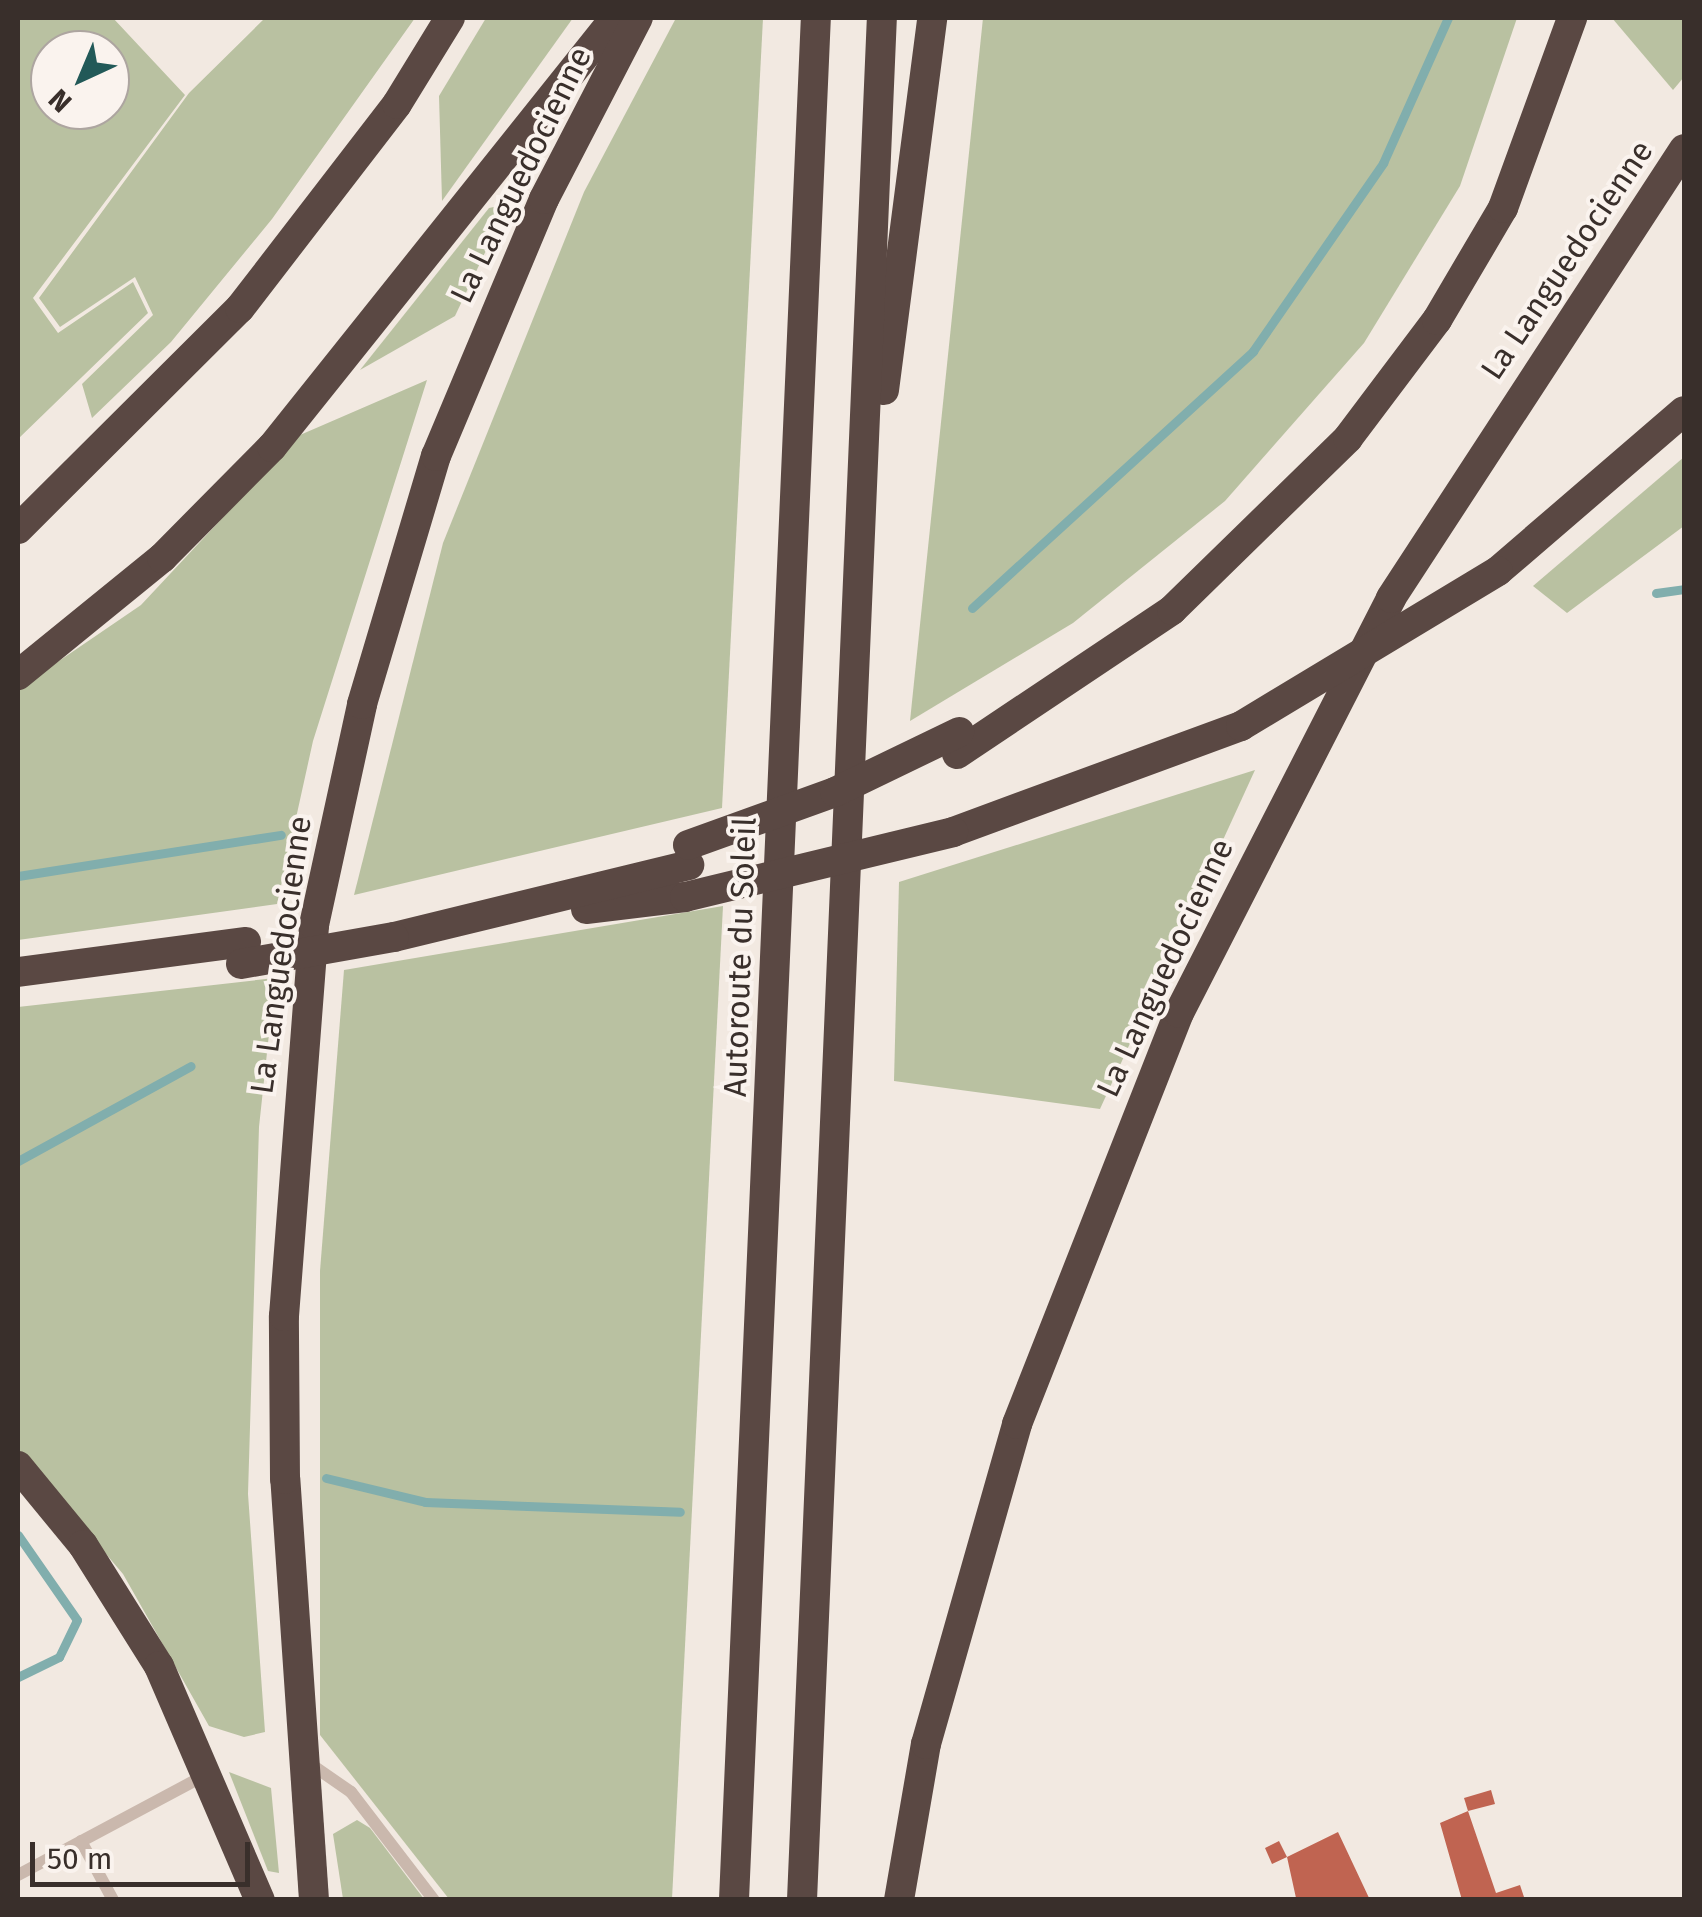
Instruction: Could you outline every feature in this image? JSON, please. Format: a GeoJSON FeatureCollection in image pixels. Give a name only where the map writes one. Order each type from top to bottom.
{"type":"FeatureCollection","features":[{"type":"Feature","properties":{"kind":"highway"},"geometry":{"type":"LineString","coordinates":[[18,529],[240,308],[397,104],[450,18]]}},
{"type":"Feature","properties":{"kind":"highway"},"geometry":{"type":"LineString","coordinates":[[18,675],[162,558],[272,446],[615,18]]}},
{"type":"Feature","properties":{"kind":"highway","name":"La Languedocienne"},"geometry":{"type":"LineString","coordinates":[[314,1900],[301,1755],[284,1316],[303,1001],[328,846],[436,456],[544,199],[638,18]]}},
{"type":"Feature","properties":{"kind":"highway","name":"Autoroute du Soleil"},"geometry":{"type":"LineString","coordinates":[[734,1900],[816,18]]}},
{"type":"Feature","properties":{"kind":"highway"},"geometry":{"type":"LineString","coordinates":[[802,1900],[882,18]]}},
{"type":"Feature","properties":{"kind":"highway"},"geometry":{"type":"LineString","coordinates":[[858,596],[932,18]]}},
{"type":"Feature","properties":{"kind":"highway"},"geometry":{"type":"LineString","coordinates":[[958,743],[1154,600],[1268,498],[1356,400],[1431,298],[1486,198],[1551,18]]}},
{"type":"Feature","properties":{"kind":"highway"},"geometry":{"type":"LineString","coordinates":[[18,992],[394,928],[814,822],[958,743],[1172,610],[1359,425],[1437,320],[1503,208],[1572,18]]}},
{"type":"Feature","properties":{"kind":"highway","name":"La Languedocienne"},"geometry":{"type":"LineString","coordinates":[[898,1900],[926,1744],[1017,1424],[1179,1013],[1392,598],[1684,149]]}},
{"type":"Feature","properties":{"kind":"highway"},"geometry":{"type":"LineString","coordinates":[[394,928],[435,929],[686,897],[952,832],[1241,726],[1498,570],[1684,411]]}},
{"type":"Feature","properties":{"kind":"highway"},"geometry":{"type":"LineString","coordinates":[[435,929],[688,855]]}},
{"type":"Feature","properties":{"kind":"highway"},"geometry":{"type":"LineString","coordinates":[[18,972],[244,953]]}},
{"type":"Feature","properties":{"kind":"highway"},"geometry":{"type":"LineString","coordinates":[[18,1466],[123,1602],[210,1772],[260,1900]]}},
{"type":"Feature","properties":{"kind":"lane"},"geometry":{"type":"LineString","coordinates":[[301,1755],[351,1792],[434,1900]]}},
{"type":"Feature","properties":{"kind":"lane"},"geometry":{"type":"LineString","coordinates":[[18,1876],[210,1772]]}},
{"type":"Feature","properties":{"kind":"lane"},"geometry":{"type":"LineString","coordinates":[[80,1841],[113,1900]]}},
{"type":"Feature","properties":{"kind":"green space"},"geometry":{"type":"Polygon","coordinates":[[[18,18],[113,18],[124,30],[30,30],[30,130],[130,130],[130,36],[185,95],[33,298],[58,333],[133,282],[148,313],[18,439],[18,18]]]}},
{"type":"Feature","properties":{"kind":"green space"},"geometry":{"type":"Polygon","coordinates":[[[265,18],[415,18],[272,219],[171,342],[92,418],[82,384],[153,315],[135,277],[60,327],[39,298],[189,93],[265,18]]]}},
{"type":"Feature","properties":{"kind":"green space"},"geometry":{"type":"Polygon","coordinates":[[[486,18],[573,18],[442,201],[439,96],[486,18]]]}},
{"type":"Feature","properties":{"kind":"green space"},"geometry":{"type":"Polygon","coordinates":[[[676,18],[763,18],[722,808],[354,895],[443,543],[584,192],[676,18]]]}},
{"type":"Feature","properties":{"kind":"green space"},"geometry":{"type":"Polygon","coordinates":[[[983,18],[1517,18],[1460,186],[1364,343],[1225,501],[1073,623],[910,721],[983,18]]]}},
{"type":"Feature","properties":{"kind":"green space"},"geometry":{"type":"Polygon","coordinates":[[[1612,18],[1684,18],[1684,77],[1673,90],[1612,18]]]}},
{"type":"Feature","properties":{"kind":"green space"},"geometry":{"type":"Polygon","coordinates":[[[508,204],[455,316],[360,370],[489,208],[508,204]]]}},
{"type":"Feature","properties":{"kind":"green space"},"geometry":{"type":"Polygon","coordinates":[[[427,380],[313,741],[277,904],[18,940],[18,689],[141,605],[300,435],[427,380]]]}},
{"type":"Feature","properties":{"kind":"green space"},"geometry":{"type":"Polygon","coordinates":[[[1684,457],[1684,526],[1567,613],[1533,586],[1684,457]]]}},
{"type":"Feature","properties":{"kind":"green space"},"geometry":{"type":"Polygon","coordinates":[[[1255,770],[1100,1109],[894,1081],[899,882],[1255,770]]]}},
{"type":"Feature","properties":{"kind":"green space"},"geometry":{"type":"Polygon","coordinates":[[[723,906],[672,1899],[449,1899],[320,1735],[320,1271],[344,970],[723,906]]]}},
{"type":"Feature","properties":{"kind":"green space"},"geometry":{"type":"Polygon","coordinates":[[[275,978],[259,1127],[248,1494],[265,1732],[244,1737],[209,1726],[123,1574],[18,1450],[18,1007],[275,978]]]}},
{"type":"Feature","properties":{"kind":"green space"},"geometry":{"type":"Polygon","coordinates":[[[229,1772],[271,1788],[279,1873],[268,1871],[229,1772]]]}},
{"type":"Feature","properties":{"kind":"green space"},"geometry":{"type":"Polygon","coordinates":[[[357,1820],[370,1828],[424,1899],[343,1899],[333,1834],[357,1820]]]}},
{"type":"Feature","properties":{"kind":"building"},"geometry":{"type":"Polygon","coordinates":[[[1491,1790],[1495,1804],[1468,1811],[1464,1798],[1491,1790]]]}},
{"type":"Feature","properties":{"kind":"building"},"geometry":{"type":"Polygon","coordinates":[[[1468,1811],[1496,1893],[1520,1885],[1525,1900],[1462,1900],[1440,1823],[1468,1811]]]}},
{"type":"Feature","properties":{"kind":"building"},"geometry":{"type":"Polygon","coordinates":[[[1338,1832],[1370,1900],[1296,1898],[1287,1857],[1338,1832]]]}},
{"type":"Feature","properties":{"kind":"building"},"geometry":{"type":"Polygon","coordinates":[[[1279,1841],[1287,1857],[1272,1864],[1265,1848],[1279,1841]]]}},
{"type":"Feature","properties":{"kind":"waterway"},"geometry":{"type":"LineString","coordinates":[[972,608],[1253,351],[1383,163],[1448,18]]}},
{"type":"Feature","properties":{"kind":"waterway"},"geometry":{"type":"LineString","coordinates":[[1656,593],[1684,589]]}},
{"type":"Feature","properties":{"kind":"waterway"},"geometry":{"type":"LineString","coordinates":[[18,876],[281,835]]}},
{"type":"Feature","properties":{"kind":"waterway"},"geometry":{"type":"LineString","coordinates":[[18,1161],[191,1066]]}},
{"type":"Feature","properties":{"kind":"waterway"},"geometry":{"type":"LineString","coordinates":[[326,1478],[425,1502],[680,1512]]}},
{"type":"Feature","properties":{"kind":"waterway"},"geometry":{"type":"LineString","coordinates":[[18,1535],[77,1620],[59,1657],[18,1677]]}}]}
